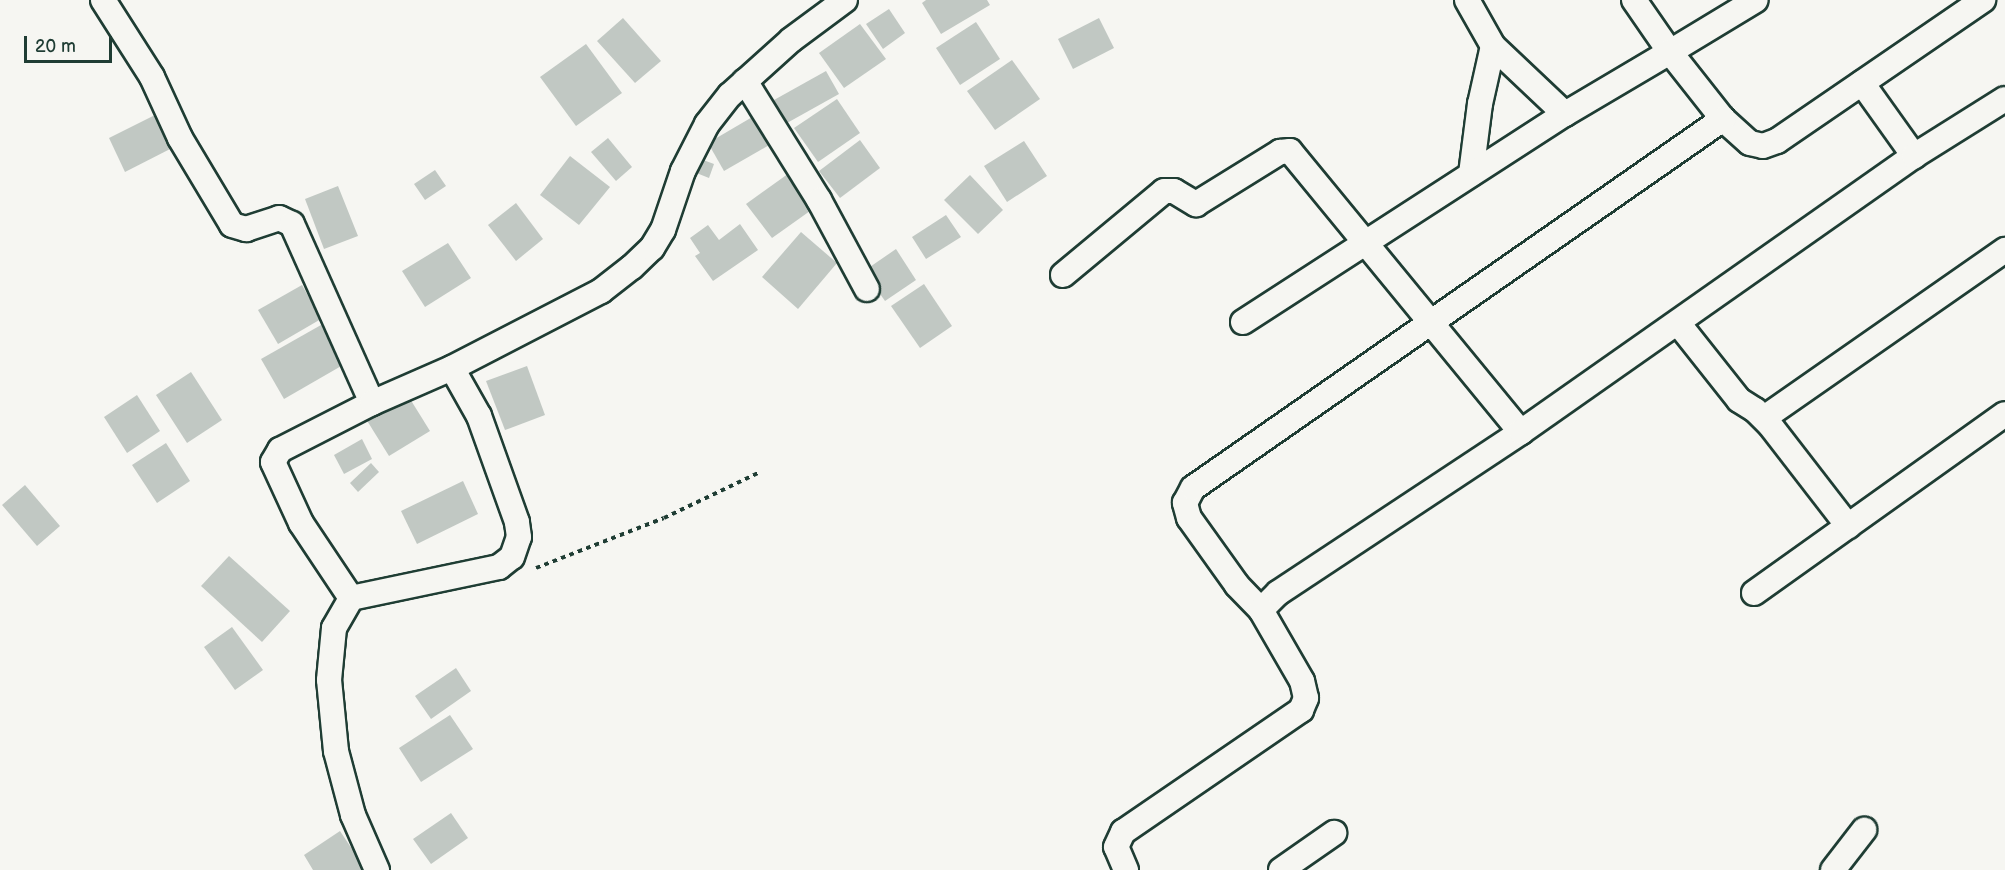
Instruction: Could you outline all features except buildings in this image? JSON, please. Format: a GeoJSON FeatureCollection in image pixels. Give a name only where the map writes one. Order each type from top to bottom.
{"type":"FeatureCollection","features":[{"type":"Feature","properties":{"kind":"street"},"geometry":{"type":"LineString","coordinates":[[103,0],[152,77],[180,138],[232,225],[246,229],[279,218],[292,224],[372,403]]}},
{"type":"Feature","properties":{"kind":"street"},"geometry":{"type":"LineString","coordinates":[[351,598],[301,523],[273,462],[280,450],[372,403],[452,368],[601,291],[646,254],[663,230],[683,171],[707,124],[730,95],[791,40],[846,0]]}},
{"type":"Feature","properties":{"kind":"street"},"geometry":{"type":"LineString","coordinates":[[1467,0],[1493,46],[1565,114]]}},
{"type":"Feature","properties":{"kind":"street"},"geometry":{"type":"LineString","coordinates":[[1634,0],[1670,52],[1723,119],[1750,143],[1763,146],[1777,141],[1983,0]]}},
{"type":"Feature","properties":{"kind":"street"},"geometry":{"type":"LineString","coordinates":[[1243,322],[1565,114],[1756,0]]}},
{"type":"Feature","properties":{"kind":"street"},"geometry":{"type":"LineString","coordinates":[[1471,174],[1480,104],[1493,46]]}},
{"type":"Feature","properties":{"kind":"street"},"geometry":{"type":"LineString","coordinates":[[745,81],[819,200],[867,289]]}},
{"type":"Feature","properties":{"kind":"street"},"geometry":{"type":"LineString","coordinates":[[1862,83],[1914,156]]}},
{"type":"Feature","properties":{"kind":"street"},"geometry":{"type":"LineString","coordinates":[[1261,610],[1278,593],[1521,432],[1914,156],[2005,99]]}},
{"type":"Feature","properties":{"kind":"street"},"geometry":{"type":"LineString","coordinates":[[1126,870],[1116,847],[1123,832],[1301,710],[1306,698],[1302,681],[1261,610],[1237,585],[1189,518],[1185,503],[1193,488],[1723,119]]}},
{"type":"Feature","properties":{"kind":"street"},"geometry":{"type":"LineString","coordinates":[[1063,275],[1164,191],[1174,191],[1196,204],[1280,152],[1290,151],[1521,432]]}},
{"type":"Feature","properties":{"kind":"street"},"geometry":{"type":"LineString","coordinates":[[1764,418],[2005,250]]}},
{"type":"Feature","properties":{"kind":"street"},"geometry":{"type":"LineString","coordinates":[[1678,323],[1739,400],[1764,418],[1848,526]]}},
{"type":"Feature","properties":{"kind":"street"},"geometry":{"type":"LineString","coordinates":[[377,870],[352,815],[336,751],[330,692],[334,628],[351,598],[499,567],[512,557],[519,537],[517,522],[479,416],[452,368]]}},
{"type":"Feature","properties":{"kind":"street"},"geometry":{"type":"LineString","coordinates":[[1754,593],[2005,414]]}},
{"type":"Feature","properties":{"kind":"street"},"geometry":{"type":"LineString","coordinates":[[1833,870],[1864,830]]}},
{"type":"Feature","properties":{"kind":"street"},"geometry":{"type":"LineString","coordinates":[[1281,870],[1334,833]]}},
{"type":"Feature","properties":{"kind":"path"},"geometry":{"type":"LineString","coordinates":[[499,567],[538,568],[664,518],[760,472]]}}]}
